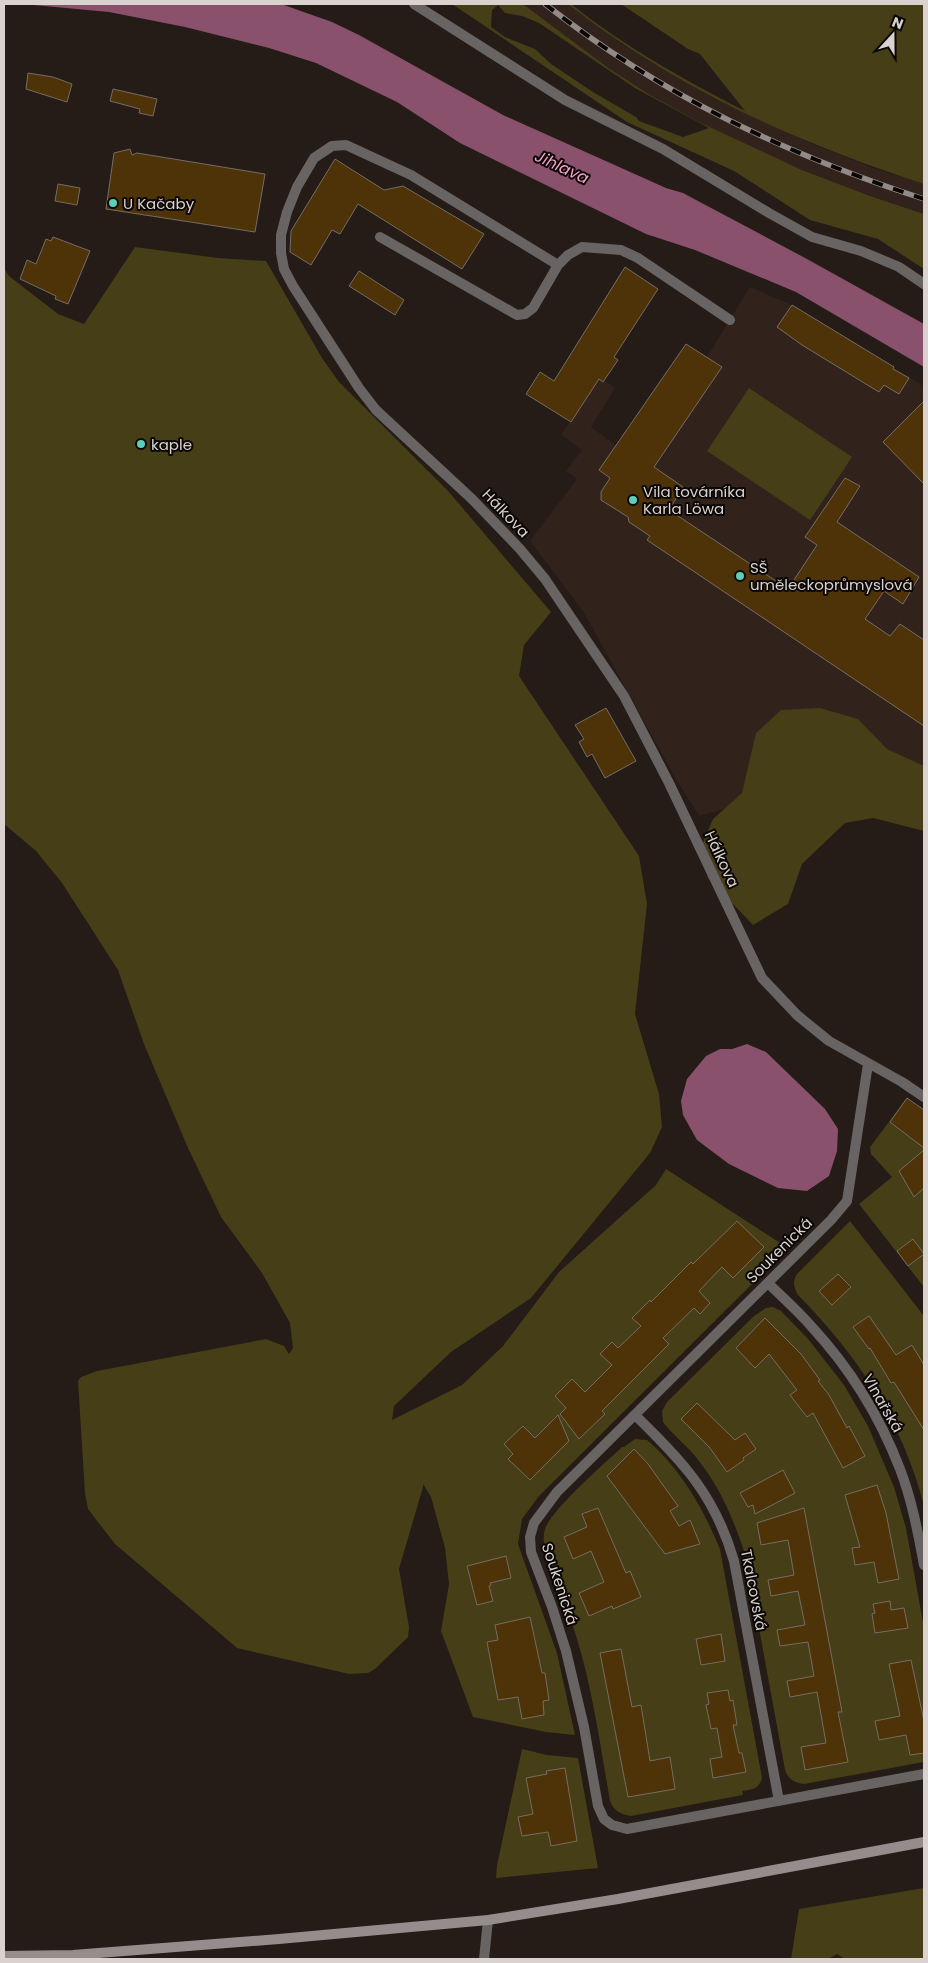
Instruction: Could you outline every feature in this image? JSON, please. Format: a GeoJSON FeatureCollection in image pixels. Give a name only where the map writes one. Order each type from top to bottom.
{"type":"FeatureCollection","features":[{"type":"Feature","properties":{"kind":"main road"},"geometry":{"type":"LineString","coordinates":[[4,1956],[73,1955],[488,1920],[618,1899],[924,1842]]}},
{"type":"Feature","properties":{"kind":"street"},"geometry":{"type":"LineString","coordinates":[[414,4],[565,100],[663,149],[812,237],[861,251],[899,267],[924,284]]}},
{"type":"Feature","properties":{"kind":"street","name":"Hálkova"},"geometry":{"type":"LineString","coordinates":[[558,265],[411,175],[346,145],[332,146],[314,158],[297,187],[281,235],[281,253],[284,269],[359,388],[376,410],[472,499],[520,549],[545,579],[624,696],[669,783],[762,978],[797,1015],[829,1041],[902,1082],[924,1097]]}},
{"type":"Feature","properties":{"kind":"street"},"geometry":{"type":"LineString","coordinates":[[380,237],[517,315],[524,314],[533,308],[558,265],[568,255],[582,247],[622,250],[638,258],[730,320]]}},
{"type":"Feature","properties":{"kind":"street","name":"Soukenická"},"geometry":{"type":"LineString","coordinates":[[868,1064],[847,1201],[831,1220],[557,1492],[534,1523],[530,1538],[531,1552],[566,1651],[584,1727],[598,1806],[604,1819],[612,1825],[627,1829],[924,1774]]}},
{"type":"Feature","properties":{"kind":"street","name":"Vlnařská"},"geometry":{"type":"LineString","coordinates":[[768,1283],[812,1326],[855,1383],[873,1414],[890,1445],[903,1479],[917,1528],[924,1565]]}},
{"type":"Feature","properties":{"kind":"street","name":"Tkalcovská"},"geometry":{"type":"LineString","coordinates":[[635,1415],[666,1445],[696,1479],[720,1520],[729,1542],[780,1800]]}},
{"type":"Feature","properties":{"kind":"street"},"geometry":{"type":"LineString","coordinates":[[484,1959],[488,1920]]}},
{"type":"Feature","properties":{"kind":"shaded area"},"geometry":{"type":"Polygon","coordinates":[[[452,4],[523,4],[607,67],[650,95],[699,122],[802,170],[924,214],[924,269],[878,239],[810,220],[734,171],[627,122],[452,4]],[[498,5],[492,10],[491,27],[505,37],[535,49],[551,64],[593,92],[636,117],[639,121],[683,137],[709,128],[635,88],[539,23],[522,16],[505,13],[498,5]]]}},
{"type":"Feature","properties":{"kind":"shaded area"},"geometry":{"type":"Polygon","coordinates":[[[523,4],[568,4],[622,44],[712,97],[812,144],[879,170],[924,184],[924,214],[802,170],[699,122],[650,95],[607,67],[523,4]]]}},
{"type":"Feature","properties":{"kind":"shaded area"},"geometry":{"type":"Polygon","coordinates":[[[568,4],[571,4],[591,20],[655,62],[745,111],[700,54],[688,49],[621,4],[924,4],[924,184],[830,150],[738,110],[693,87],[650,61],[608,34],[568,4]]]}},
{"type":"Feature","properties":{"kind":"shaded area"},"geometry":{"type":"Polygon","coordinates":[[[135,247],[218,258],[266,261],[322,358],[339,382],[449,492],[551,612],[524,645],[519,676],[639,856],[647,904],[635,1014],[659,1094],[662,1127],[650,1153],[531,1298],[451,1352],[394,1406],[392,1420],[462,1385],[503,1346],[559,1272],[656,1185],[666,1169],[788,1248],[539,1496],[522,1519],[518,1544],[557,1653],[575,1735],[546,1732],[473,1717],[441,1631],[449,1584],[445,1548],[431,1497],[423,1484],[399,1569],[409,1627],[408,1637],[375,1669],[368,1673],[349,1674],[237,1648],[115,1544],[88,1509],[85,1493],[78,1381],[81,1377],[97,1371],[266,1339],[284,1346],[289,1354],[293,1348],[290,1323],[262,1273],[221,1217],[188,1148],[144,1044],[118,970],[62,883],[36,851],[4,824],[4,268],[9,276],[58,314],[84,324],[135,247]]]}},
{"type":"Feature","properties":{"kind":"shaded area","name":"SŠ uměleckoprůmyslová"},"geometry":{"type":"Polygon","coordinates":[[[750,287],[792,305],[924,386],[924,818],[778,794],[699,816],[677,781],[583,611],[530,541],[577,479],[566,471],[582,450],[561,435],[600,377],[615,388],[591,427],[617,446],[686,344],[707,357],[750,287]]]}},
{"type":"Feature","properties":{"kind":"shaded area"},"geometry":{"type":"Polygon","coordinates":[[[749,388],[852,457],[810,520],[707,451],[749,388]]]}},
{"type":"Feature","properties":{"kind":"shaded area"},"geometry":{"type":"Polygon","coordinates":[[[820,708],[858,719],[887,749],[924,766],[924,831],[873,818],[845,823],[802,864],[788,904],[753,925],[708,878],[701,847],[713,819],[742,793],[756,733],[781,710],[820,708]]]}},
{"type":"Feature","properties":{"kind":"shaded area"},"geometry":{"type":"Polygon","coordinates":[[[907,1098],[924,1110],[924,1287],[859,1204],[892,1177],[871,1154],[870,1147],[907,1098]]]}},
{"type":"Feature","properties":{"kind":"shaded area"},"geometry":{"type":"Polygon","coordinates":[[[850,1221],[924,1316],[924,1506],[904,1447],[876,1392],[840,1342],[798,1295],[795,1287],[794,1280],[797,1274],[850,1221]]]}},
{"type":"Feature","properties":{"kind":"shaded area"},"geometry":{"type":"Polygon","coordinates":[[[773,1307],[781,1311],[809,1340],[844,1385],[868,1426],[894,1487],[906,1528],[924,1628],[924,1762],[804,1784],[794,1782],[788,1776],[785,1770],[746,1557],[731,1517],[712,1479],[695,1456],[663,1422],[662,1411],[667,1402],[754,1316],[766,1308],[773,1307]]]}},
{"type":"Feature","properties":{"kind":"shaded area"},"geometry":{"type":"Polygon","coordinates":[[[635,1439],[647,1440],[681,1476],[698,1504],[720,1549],[762,1778],[759,1785],[755,1788],[742,1791],[743,1795],[631,1816],[618,1811],[610,1801],[594,1707],[583,1661],[569,1615],[547,1561],[544,1539],[545,1529],[557,1510],[622,1447],[635,1439]]]}},
{"type":"Feature","properties":{"kind":"shaded area"},"geometry":{"type":"Polygon","coordinates":[[[522,1749],[547,1755],[578,1758],[598,1868],[496,1878],[497,1865],[522,1749]]]}},
{"type":"Feature","properties":{"kind":"shaded area"},"geometry":{"type":"Polygon","coordinates":[[[924,1888],[924,1959],[845,1959],[837,1954],[828,1959],[791,1959],[799,1909],[924,1888]]]}},
{"type":"Feature","properties":{"kind":"water","name":"Jihlava"},"geometry":{"type":"Polygon","coordinates":[[[23,4],[281,4],[332,22],[503,115],[666,188],[683,193],[924,324],[924,367],[796,292],[695,250],[646,234],[460,143],[397,102],[316,63],[269,48],[185,27],[109,12],[23,4]]]}},
{"type":"Feature","properties":{"kind":"water"},"geometry":{"type":"Polygon","coordinates":[[[747,1044],[766,1052],[825,1109],[838,1129],[837,1151],[829,1176],[807,1191],[778,1188],[729,1164],[697,1140],[683,1115],[681,1101],[687,1079],[706,1056],[720,1049],[732,1049],[747,1044]]]}},
{"type":"Feature","properties":{"kind":"building"},"geometry":{"type":"Polygon","coordinates":[[[28,73],[53,77],[72,84],[67,102],[26,89],[28,73]]]}},
{"type":"Feature","properties":{"kind":"building"},"geometry":{"type":"Polygon","coordinates":[[[113,89],[157,99],[153,116],[139,113],[140,109],[110,101],[113,89]]]}},
{"type":"Feature","properties":{"kind":"building"},"geometry":{"type":"Polygon","coordinates":[[[130,149],[132,155],[137,153],[265,174],[255,232],[106,209],[114,153],[130,149]]]}},
{"type":"Feature","properties":{"kind":"building"},"geometry":{"type":"Polygon","coordinates":[[[335,159],[384,190],[403,186],[484,234],[462,269],[358,204],[340,234],[332,230],[311,265],[290,252],[291,231],[335,159]]]}},
{"type":"Feature","properties":{"kind":"building"},"geometry":{"type":"Polygon","coordinates":[[[58,184],[80,188],[77,205],[55,201],[58,184]]]}},
{"type":"Feature","properties":{"kind":"building"},"geometry":{"type":"Polygon","coordinates":[[[53,237],[90,251],[68,304],[55,299],[56,296],[20,279],[27,260],[36,264],[46,239],[51,241],[53,237]]]}},
{"type":"Feature","properties":{"kind":"building"},"geometry":{"type":"Polygon","coordinates":[[[625,267],[658,289],[614,357],[618,360],[603,382],[599,379],[571,422],[526,394],[540,372],[554,381],[625,267]]]}},
{"type":"Feature","properties":{"kind":"building"},"geometry":{"type":"Polygon","coordinates":[[[359,271],[404,300],[395,315],[349,286],[359,271]]]}},
{"type":"Feature","properties":{"kind":"building"},"geometry":{"type":"Polygon","coordinates":[[[792,305],[909,378],[899,394],[884,385],[879,392],[802,345],[777,327],[792,305]]]}},
{"type":"Feature","properties":{"kind":"building"},"geometry":{"type":"Polygon","coordinates":[[[686,344],[722,367],[654,467],[683,487],[669,510],[788,589],[817,545],[805,537],[845,478],[860,486],[837,522],[919,577],[903,604],[884,591],[865,619],[890,636],[900,624],[924,640],[924,726],[647,540],[650,536],[629,522],[628,517],[601,500],[601,492],[610,478],[599,470],[686,344]]]}},
{"type":"Feature","properties":{"kind":"building"},"geometry":{"type":"Polygon","coordinates":[[[924,401],[924,484],[883,442],[924,401]]]}},
{"type":"Feature","properties":{"kind":"building"},"geometry":{"type":"Polygon","coordinates":[[[606,708],[636,761],[605,778],[592,754],[587,757],[579,742],[584,739],[575,725],[606,708]]]}},
{"type":"Feature","properties":{"kind":"building"},"geometry":{"type":"Polygon","coordinates":[[[907,1098],[924,1110],[924,1148],[890,1122],[907,1098]]]}},
{"type":"Feature","properties":{"kind":"building"},"geometry":{"type":"Polygon","coordinates":[[[924,1150],[924,1188],[914,1197],[899,1171],[924,1150]]]}},
{"type":"Feature","properties":{"kind":"building"},"geometry":{"type":"Polygon","coordinates":[[[737,1221],[764,1247],[733,1278],[722,1267],[699,1291],[710,1303],[700,1314],[694,1308],[663,1338],[669,1344],[602,1411],[605,1414],[579,1439],[560,1414],[566,1408],[555,1396],[572,1379],[585,1392],[612,1365],[600,1354],[612,1342],[618,1348],[641,1326],[632,1318],[691,1262],[693,1264],[737,1221]]]}},
{"type":"Feature","properties":{"kind":"building"},"geometry":{"type":"Polygon","coordinates":[[[913,1239],[924,1254],[908,1266],[897,1251],[913,1239]]]}},
{"type":"Feature","properties":{"kind":"building"},"geometry":{"type":"Polygon","coordinates":[[[838,1274],[851,1287],[832,1305],[819,1291],[838,1274]]]}},
{"type":"Feature","properties":{"kind":"building"},"geometry":{"type":"Polygon","coordinates":[[[869,1316],[896,1355],[912,1345],[924,1365],[924,1430],[894,1382],[891,1383],[870,1348],[853,1327],[869,1316]]]}},
{"type":"Feature","properties":{"kind":"building"},"geometry":{"type":"Polygon","coordinates":[[[765,1318],[801,1354],[820,1380],[818,1381],[829,1395],[847,1428],[849,1426],[865,1456],[843,1468],[813,1413],[807,1417],[790,1395],[797,1390],[769,1354],[755,1368],[736,1348],[765,1318]]]}},
{"type":"Feature","properties":{"kind":"building"},"geometry":{"type":"Polygon","coordinates":[[[697,1403],[735,1440],[745,1433],[756,1449],[727,1472],[710,1448],[681,1419],[697,1403]]]}},
{"type":"Feature","properties":{"kind":"building"},"geometry":{"type":"Polygon","coordinates":[[[558,1415],[569,1441],[530,1480],[508,1459],[513,1454],[504,1444],[523,1426],[535,1438],[558,1415]]]}},
{"type":"Feature","properties":{"kind":"building"},"geometry":{"type":"Polygon","coordinates":[[[634,1449],[648,1464],[678,1506],[670,1511],[679,1526],[690,1520],[700,1544],[665,1554],[607,1476],[634,1449]]]}},
{"type":"Feature","properties":{"kind":"building"},"geometry":{"type":"Polygon","coordinates":[[[783,1470],[795,1493],[755,1514],[753,1505],[748,1507],[740,1493],[783,1470]]]}},
{"type":"Feature","properties":{"kind":"building"},"geometry":{"type":"Polygon","coordinates":[[[877,1485],[886,1513],[899,1579],[878,1583],[874,1562],[855,1565],[852,1548],[860,1547],[845,1495],[877,1485]]]}},
{"type":"Feature","properties":{"kind":"building"},"geometry":{"type":"Polygon","coordinates":[[[598,1508],[626,1573],[630,1571],[641,1597],[613,1609],[612,1606],[589,1616],[579,1593],[604,1582],[591,1551],[573,1559],[564,1537],[587,1527],[582,1514],[598,1508]]]}},
{"type":"Feature","properties":{"kind":"building"},"geometry":{"type":"Polygon","coordinates":[[[804,1508],[842,1712],[838,1712],[848,1762],[805,1770],[801,1747],[826,1743],[817,1692],[790,1697],[787,1681],[814,1676],[808,1642],[780,1646],[777,1630],[805,1625],[798,1591],[771,1596],[768,1580],[794,1575],[788,1540],[761,1545],[757,1523],[804,1508]]]}},
{"type":"Feature","properties":{"kind":"building"},"geometry":{"type":"Polygon","coordinates":[[[506,1556],[511,1578],[490,1583],[493,1601],[477,1605],[467,1566],[506,1556]]]}},
{"type":"Feature","properties":{"kind":"building"},"geometry":{"type":"Polygon","coordinates":[[[890,1601],[891,1610],[904,1608],[908,1628],[875,1633],[872,1614],[875,1613],[873,1604],[890,1601]]]}},
{"type":"Feature","properties":{"kind":"building"},"geometry":{"type":"Polygon","coordinates":[[[530,1617],[542,1673],[545,1673],[549,1700],[543,1701],[544,1715],[522,1719],[518,1697],[498,1700],[487,1642],[498,1640],[495,1625],[530,1617]]]}},
{"type":"Feature","properties":{"kind":"building"},"geometry":{"type":"Polygon","coordinates":[[[721,1634],[725,1661],[701,1665],[696,1639],[721,1634]]]}},
{"type":"Feature","properties":{"kind":"building"},"geometry":{"type":"Polygon","coordinates":[[[621,1649],[632,1707],[641,1705],[650,1761],[670,1757],[675,1789],[628,1797],[600,1653],[621,1649]]]}},
{"type":"Feature","properties":{"kind":"building"},"geometry":{"type":"Polygon","coordinates":[[[911,1660],[924,1721],[924,1753],[910,1755],[906,1735],[879,1740],[875,1721],[900,1716],[889,1664],[911,1660]]]}},
{"type":"Feature","properties":{"kind":"building"},"geometry":{"type":"Polygon","coordinates":[[[728,1690],[730,1701],[733,1700],[737,1725],[733,1725],[739,1753],[742,1753],[746,1772],[713,1778],[710,1759],[722,1757],[717,1728],[711,1729],[706,1705],[709,1704],[707,1693],[728,1690]]]}},
{"type":"Feature","properties":{"kind":"building"},"geometry":{"type":"Polygon","coordinates":[[[565,1768],[577,1841],[551,1846],[548,1832],[522,1836],[518,1817],[533,1814],[526,1778],[547,1774],[546,1771],[565,1768]]]}},
{"type":"Feature","properties":{"kind":"railway"},"geometry":{"type":"LineString","coordinates":[[545,4],[589,37],[634,67],[726,119],[822,162],[924,199]]}},
{"type":"Feature","properties":{"kind":"place","name":"U Kačaby"},"geometry":{"type":"Point","coordinates":[113,203]}},
{"type":"Feature","properties":{"kind":"place","name":"kaple"},"geometry":{"type":"Point","coordinates":[141,444]}},
{"type":"Feature","properties":{"kind":"place","name":"Vila továrníka Karla Löwa"},"geometry":{"type":"Point","coordinates":[633,500]}},
{"type":"Feature","properties":{"kind":"place","name":"SŠ uměleckoprůmyslová"},"geometry":{"type":"Point","coordinates":[740,576]}}]}
